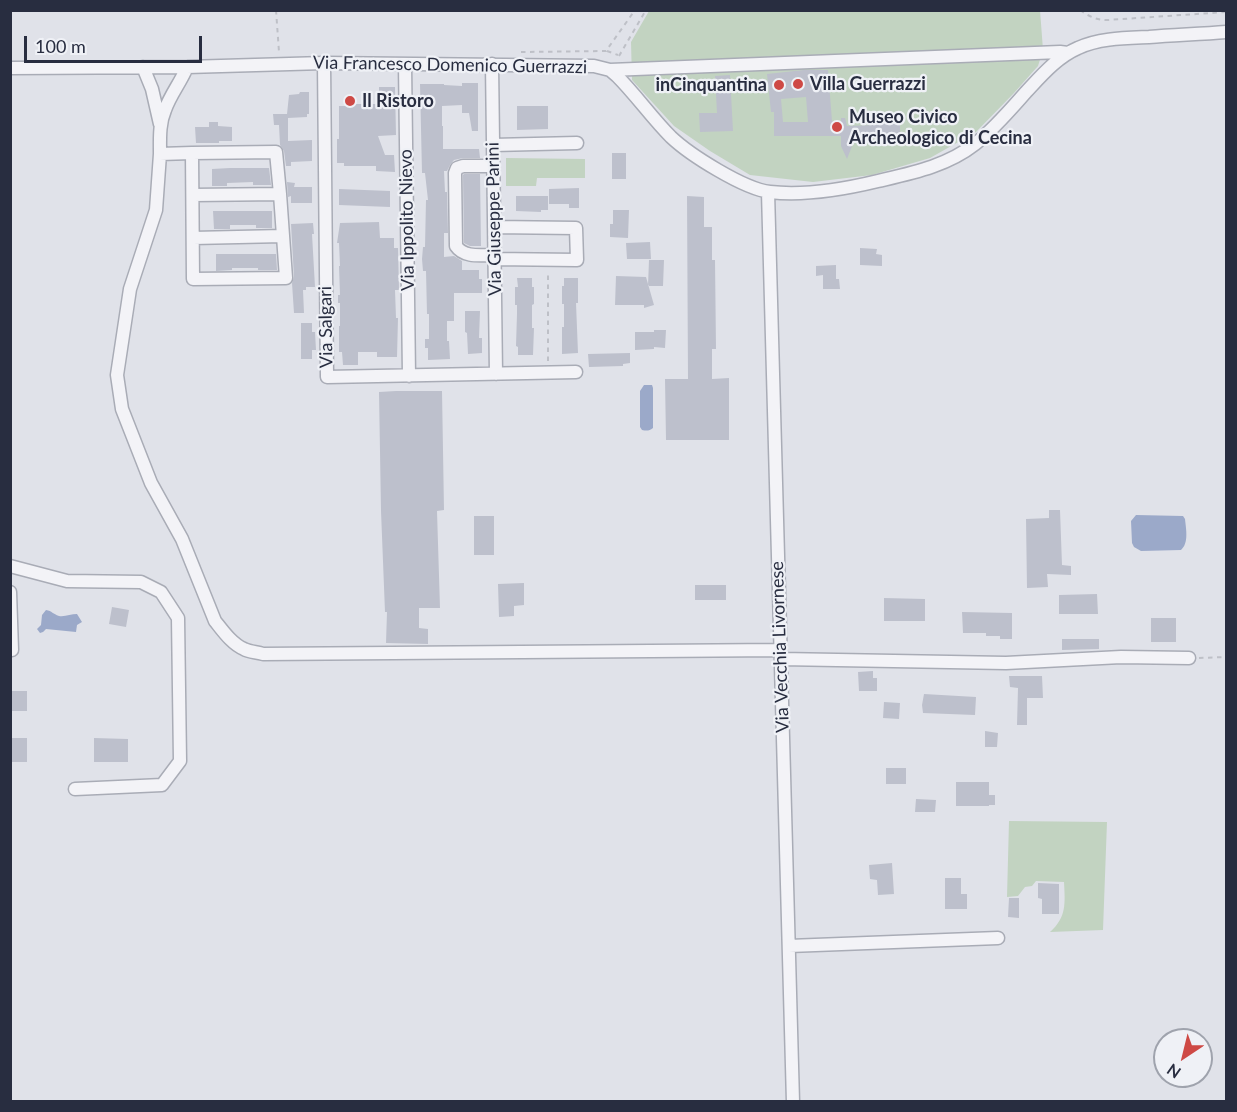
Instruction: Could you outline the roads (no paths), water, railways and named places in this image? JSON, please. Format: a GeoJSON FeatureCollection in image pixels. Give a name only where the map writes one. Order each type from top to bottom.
{"type":"FeatureCollection","features":[{"type":"Feature","properties":{"kind":"street","name":"Via Francesco Domenico Guerrazzi"},"geometry":{"type":"LineString","coordinates":[[10,68],[187,67],[324,63],[587,65],[610,70],[627,85],[674,139],[705,162],[741,182],[768,192],[814,192],[862,185],[946,162],[987,135],[1039,78],[1068,53],[1085,45],[1122,38],[1227,32]]}},
{"type":"Feature","properties":{"kind":"street"},"geometry":{"type":"LineString","coordinates":[[610,70],[1042,52],[1068,53]]}},
{"type":"Feature","properties":{"kind":"street","name":"Via Salgari"},"geometry":{"type":"LineString","coordinates":[[324,63],[327,377],[576,372]]}},
{"type":"Feature","properties":{"kind":"street","name":"Via Ippolito Nievo"},"geometry":{"type":"LineString","coordinates":[[405,64],[409,376]]}},
{"type":"Feature","properties":{"kind":"street","name":"Via Giuseppe Parini"},"geometry":{"type":"LineString","coordinates":[[492,64],[496,374]]}},
{"type":"Feature","properties":{"kind":"street"},"geometry":{"type":"LineString","coordinates":[[143,67],[152,89],[161,125]]}},
{"type":"Feature","properties":{"kind":"street"},"geometry":{"type":"LineString","coordinates":[[187,67],[164,111],[161,125],[156,210],[130,289],[117,375],[122,409],[151,483],[182,538],[215,621],[224,633],[244,650],[263,654],[781,655],[1006,663],[1121,657],[1189,658]]}},
{"type":"Feature","properties":{"kind":"street"},"geometry":{"type":"LineString","coordinates":[[493,146],[577,143]]}},
{"type":"Feature","properties":{"kind":"street"},"geometry":{"type":"LineString","coordinates":[[160,154],[192,153],[276,152],[285,278],[194,279],[192,153]]}},
{"type":"Feature","properties":{"kind":"street"},"geometry":{"type":"LineString","coordinates":[[493,166],[457,168],[455,173],[456,246],[459,250],[469,255],[577,260],[576,228],[494,227]]}},
{"type":"Feature","properties":{"kind":"street","name":"Via Vecchia Livornese"},"geometry":{"type":"LineString","coordinates":[[768,192],[793,1101]]}},
{"type":"Feature","properties":{"kind":"street"},"geometry":{"type":"LineString","coordinates":[[193,195],[279,194]]}},
{"type":"Feature","properties":{"kind":"street"},"geometry":{"type":"LineString","coordinates":[[193,238],[283,236]]}},
{"type":"Feature","properties":{"kind":"street"},"geometry":{"type":"LineString","coordinates":[[10,566],[67,581],[141,582],[161,592],[178,618],[180,761],[162,785],[75,789]]}},
{"type":"Feature","properties":{"kind":"street"},"geometry":{"type":"LineString","coordinates":[[10,592],[12,650],[10,650]]}},
{"type":"Feature","properties":{"kind":"street"},"geometry":{"type":"LineString","coordinates":[[789,946],[998,938]]}},
{"type":"Feature","properties":{"kind":"water"},"geometry":{"type":"Polygon","coordinates":[[[644,385],[652,385],[653,388],[653,428],[647,431],[640,427],[640,391],[644,385]]]}},
{"type":"Feature","properties":{"kind":"water"},"geometry":{"type":"Polygon","coordinates":[[[1136,515],[1183,516],[1186,536],[1184,547],[1181,550],[1141,551],[1134,547],[1131,521],[1136,515]]]}},
{"type":"Feature","properties":{"kind":"water"},"geometry":{"type":"Polygon","coordinates":[[[46,610],[59,616],[77,614],[82,622],[77,625],[76,632],[46,629],[40,633],[37,629],[41,625],[42,615],[46,610]]]}},
{"type":"Feature","properties":{"kind":"place","name":"Villa Guerrazzi"},"geometry":{"type":"Point","coordinates":[798,84]}},
{"type":"Feature","properties":{"kind":"place","name":"inCinquantina"},"geometry":{"type":"Point","coordinates":[779,85]}},
{"type":"Feature","properties":{"kind":"place","name":"Il Ristoro"},"geometry":{"type":"Point","coordinates":[350,101]}},
{"type":"Feature","properties":{"kind":"place","name":"Museo Civico Archeologico di Cecina"},"geometry":{"type":"Point","coordinates":[837,127]}}]}
